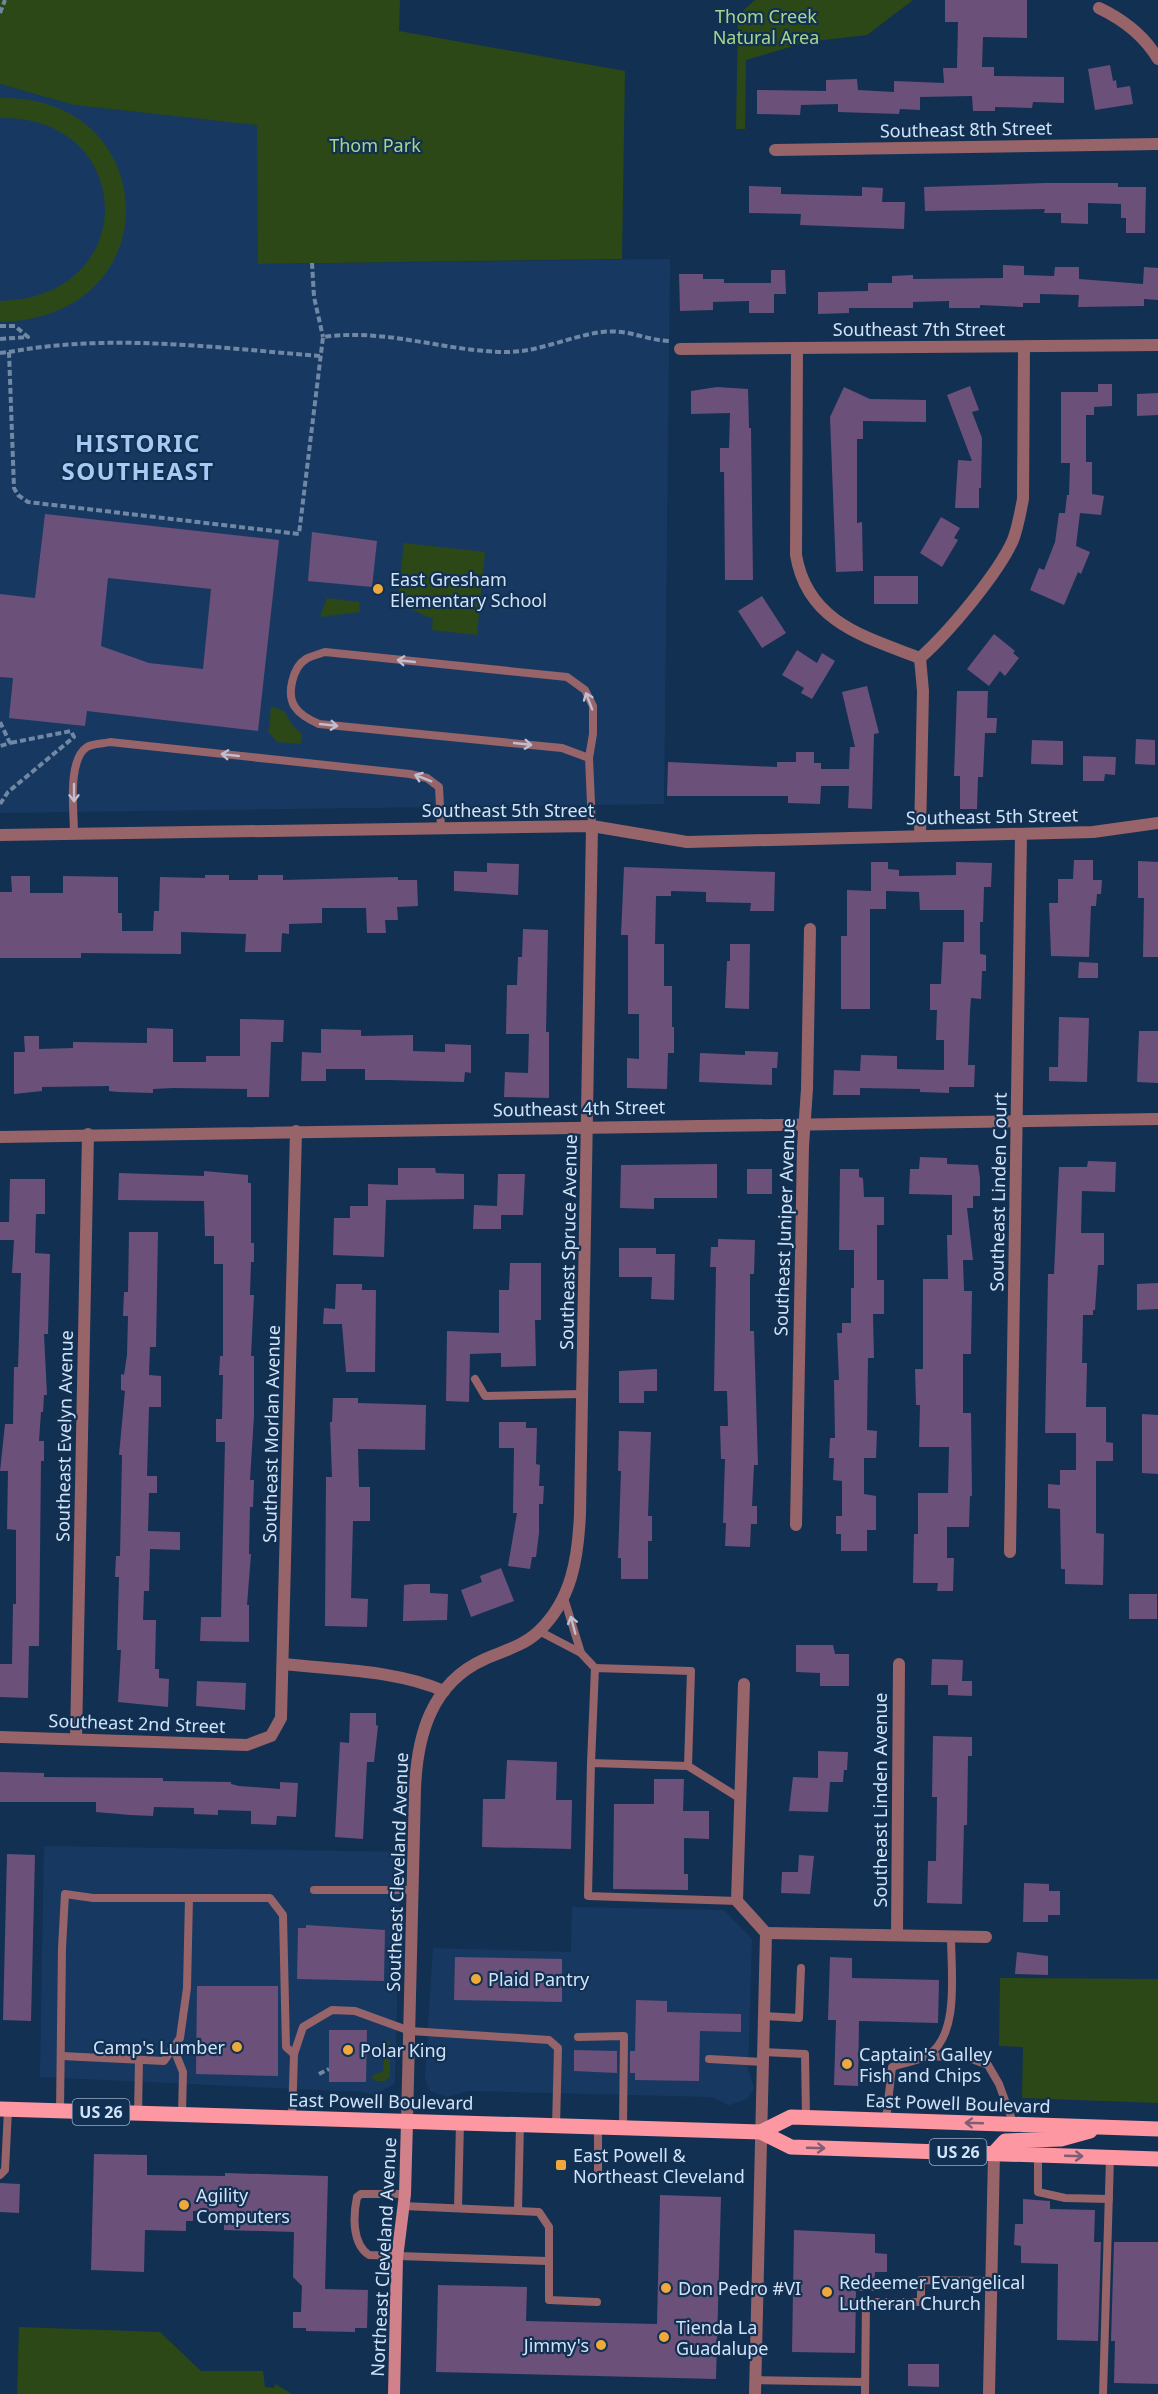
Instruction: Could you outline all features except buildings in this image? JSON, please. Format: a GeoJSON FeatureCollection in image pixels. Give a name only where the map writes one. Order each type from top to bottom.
{"type":"FeatureCollection","features":[{"type":"Feature","properties":{"kind":"main road","name":"East Powell Boulevard"},"geometry":{"type":"LineString","coordinates":[[4,2110],[761,2132],[791,2147],[1158,2158]]}},
{"type":"Feature","properties":{"kind":"main road","name":"East Powell Boulevard"},"geometry":{"type":"LineString","coordinates":[[761,2132],[791,2117],[1158,2129]]}},
{"type":"Feature","properties":{"kind":"main road","name":"Northeast Cleveland Avenue"},"geometry":{"type":"LineString","coordinates":[[394,2394],[397,2259],[404,2200],[407,2121]]}},
{"type":"Feature","properties":{"kind":"main road"},"geometry":{"type":"LineString","coordinates":[[994,2153],[1005,2141],[1061,2139],[1099,2128]]}},
{"type":"Feature","properties":{"kind":"street"},"geometry":{"type":"LineString","coordinates":[[1099,8],[1119,18],[1137,31],[1158,59]]}},
{"type":"Feature","properties":{"kind":"street","name":"Southeast 8th Street"},"geometry":{"type":"LineString","coordinates":[[775,150],[1158,144]]}},
{"type":"Feature","properties":{"kind":"street","name":"Southeast 7th Street"},"geometry":{"type":"LineString","coordinates":[[681,349],[1158,345]]}},
{"type":"Feature","properties":{"kind":"street"},"geometry":{"type":"LineString","coordinates":[[920,658],[944,637],[998,564],[1019,524],[1023,499],[1024,347]]}},
{"type":"Feature","properties":{"kind":"street"},"geometry":{"type":"LineString","coordinates":[[797,348],[796,555],[800,577],[810,596],[858,634],[920,658]]}},
{"type":"Feature","properties":{"kind":"street"},"geometry":{"type":"LineString","coordinates":[[920,658],[923,691],[920,836]]}},
{"type":"Feature","properties":{"kind":"street","name":"Southeast 5th Street"},"geometry":{"type":"LineString","coordinates":[[0,835],[591,826],[687,842],[1093,832],[1158,822]]}},
{"type":"Feature","properties":{"kind":"street","name":"Southeast Spruce Avenue"},"geometry":{"type":"LineString","coordinates":[[580,1514],[591,826]]}},
{"type":"Feature","properties":{"kind":"street","name":"Southeast Linden Court"},"geometry":{"type":"LineString","coordinates":[[1010,1552],[1021,834]]}},
{"type":"Feature","properties":{"kind":"street","name":"Southeast Juniper Avenue"},"geometry":{"type":"LineString","coordinates":[[796,1525],[810,929]]}},
{"type":"Feature","properties":{"kind":"street","name":"Southeast 4th Street"},"geometry":{"type":"LineString","coordinates":[[0,1137],[588,1126],[1158,1119]]}},
{"type":"Feature","properties":{"kind":"street","name":"Southeast Morlan Avenue"},"geometry":{"type":"LineString","coordinates":[[271,1736],[281,1718],[284,1664],[296,1131]]}},
{"type":"Feature","properties":{"kind":"street","name":"Southeast Evelyn Avenue"},"geometry":{"type":"LineString","coordinates":[[76,1739],[88,1134]]}},
{"type":"Feature","properties":{"kind":"street","name":"Southeast Cleveland Avenue"},"geometry":{"type":"LineString","coordinates":[[407,2121],[417,1754],[423,1727],[444,1691],[483,1660],[523,1643],[539,1631],[564,1598],[576,1565],[580,1514]]}},
{"type":"Feature","properties":{"kind":"street"},"geometry":{"type":"LineString","coordinates":[[284,1664],[428,1683],[444,1691]]}},
{"type":"Feature","properties":{"kind":"street","name":"Southeast Linden Avenue"},"geometry":{"type":"LineString","coordinates":[[897,1935],[899,1664]]}},
{"type":"Feature","properties":{"kind":"street"},"geometry":{"type":"LineString","coordinates":[[744,1684],[737,1901],[766,1933],[755,2394]]}},
{"type":"Feature","properties":{"kind":"street","name":"Southeast 2nd Street"},"geometry":{"type":"LineString","coordinates":[[0,1737],[247,1744],[271,1736]]}},
{"type":"Feature","properties":{"kind":"street"},"geometry":{"type":"LineString","coordinates":[[766,1933],[986,1937]]}},
{"type":"Feature","properties":{"kind":"street"},"geometry":{"type":"LineString","coordinates":[[989,2394],[994,2153]]}},
{"type":"Feature","properties":{"kind":"lane"},"geometry":{"type":"LineString","coordinates":[[589,758],[562,748],[319,724],[306,718],[294,707],[291,691],[295,673],[305,659],[325,652],[567,677],[585,690],[592,706],[593,734],[589,758],[591,826]]}},
{"type":"Feature","properties":{"kind":"lane"},"geometry":{"type":"LineString","coordinates":[[74,833],[74,771],[77,756],[89,746],[110,742],[410,774],[427,778],[439,787],[441,827]]}},
{"type":"Feature","properties":{"kind":"lane"},"geometry":{"type":"LineString","coordinates":[[476,1379],[485,1396],[582,1394]]}},
{"type":"Feature","properties":{"kind":"lane"},"geometry":{"type":"LineString","coordinates":[[564,1598],[581,1653]]}},
{"type":"Feature","properties":{"kind":"lane"},"geometry":{"type":"LineString","coordinates":[[539,1631],[581,1653],[595,1668],[691,1671],[688,1766]]}},
{"type":"Feature","properties":{"kind":"lane"},"geometry":{"type":"LineString","coordinates":[[595,1668],[588,1896],[737,1901]]}},
{"type":"Feature","properties":{"kind":"lane"},"geometry":{"type":"LineString","coordinates":[[591,1763],[688,1766],[741,1799]]}},
{"type":"Feature","properties":{"kind":"lane"},"geometry":{"type":"LineString","coordinates":[[314,1890],[413,1890]]}},
{"type":"Feature","properties":{"kind":"lane"},"geometry":{"type":"LineString","coordinates":[[60,2111],[65,1894],[93,1898],[270,1898],[283,1915],[286,2047],[294,2054]]}},
{"type":"Feature","properties":{"kind":"lane"},"geometry":{"type":"LineString","coordinates":[[62,2056],[164,2061],[180,2038],[187,1988],[189,1898]]}},
{"type":"Feature","properties":{"kind":"lane"},"geometry":{"type":"LineString","coordinates":[[927,2056],[944,2042],[950,2020],[951,1936]]}},
{"type":"Feature","properties":{"kind":"lane"},"geometry":{"type":"LineString","coordinates":[[764,2016],[799,2018],[801,1968]]}},
{"type":"Feature","properties":{"kind":"lane"},"geometry":{"type":"LineString","coordinates":[[292,2118],[294,2054],[303,2026],[332,2010],[355,2012],[410,2031],[549,2040],[558,2048],[556,2126]]}},
{"type":"Feature","properties":{"kind":"lane"},"geometry":{"type":"LineString","coordinates":[[578,2037],[624,2036],[623,2128]]}},
{"type":"Feature","properties":{"kind":"lane"},"geometry":{"type":"LineString","coordinates":[[173,2048],[183,2072],[182,2115]]}},
{"type":"Feature","properties":{"kind":"lane"},"geometry":{"type":"LineString","coordinates":[[709,2059],[805,2054],[806,2118]]}},
{"type":"Feature","properties":{"kind":"lane"},"geometry":{"type":"LineString","coordinates":[[886,2120],[892,2067],[927,2056],[969,2058],[988,2064],[999,2084],[1014,2125]]}},
{"type":"Feature","properties":{"kind":"lane"},"geometry":{"type":"LineString","coordinates":[[138,2114],[139,2060]]}},
{"type":"Feature","properties":{"kind":"lane"},"geometry":{"type":"LineString","coordinates":[[0,2175],[5,2170],[4,2110]]}},
{"type":"Feature","properties":{"kind":"lane"},"geometry":{"type":"LineString","coordinates":[[458,2208],[460,2122]]}},
{"type":"Feature","properties":{"kind":"lane"},"geometry":{"type":"LineString","coordinates":[[518,2211],[520,2124]]}},
{"type":"Feature","properties":{"kind":"lane"},"geometry":{"type":"LineString","coordinates":[[598,2127],[598,2176]]}},
{"type":"Feature","properties":{"kind":"lane"},"geometry":{"type":"LineString","coordinates":[[1038,2155],[1038,2192],[1065,2198],[1109,2199]]}},
{"type":"Feature","properties":{"kind":"lane"},"geometry":{"type":"LineString","coordinates":[[1103,2394],[1110,2157]]}},
{"type":"Feature","properties":{"kind":"lane"},"geometry":{"type":"LineString","coordinates":[[548,2261],[397,2259],[369,2256],[361,2250],[357,2241],[356,2205],[361,2194],[458,2208],[539,2212],[549,2227],[549,2300],[597,2302]]}},
{"type":"Feature","properties":{"kind":"lane"},"geometry":{"type":"LineString","coordinates":[[865,2394],[866,2302],[921,2302],[921,2280],[990,2281]]}},
{"type":"Feature","properties":{"kind":"lane"},"geometry":{"type":"LineString","coordinates":[[755,2380],[865,2382]]}},
{"type":"Feature","properties":{"kind":"path"},"geometry":{"type":"LineString","coordinates":[[0,13],[5,0]]}},
{"type":"Feature","properties":{"kind":"path"},"geometry":{"type":"LineString","coordinates":[[9,352],[14,485],[18,495],[28,502],[299,534],[323,337],[314,297],[312,263]]}},
{"type":"Feature","properties":{"kind":"path"},"geometry":{"type":"LineString","coordinates":[[0,326],[15,326],[28,337],[0,339]]}},
{"type":"Feature","properties":{"kind":"path"},"geometry":{"type":"LineString","coordinates":[[323,337],[353,332],[505,353],[569,341],[600,332],[625,331],[670,341]]}},
{"type":"Feature","properties":{"kind":"path"},"geometry":{"type":"LineString","coordinates":[[0,353],[42,346],[134,342],[321,356]]}},
{"type":"Feature","properties":{"kind":"path"},"geometry":{"type":"LineString","coordinates":[[0,722],[10,743]]}},
{"type":"Feature","properties":{"kind":"path"},"geometry":{"type":"LineString","coordinates":[[0,746],[71,731],[74,737],[8,792],[0,804]]}},
{"type":"Feature","properties":{"kind":"path"},"geometry":{"type":"LineString","coordinates":[[319,2074],[329,2069]]}},
{"type":"Feature","properties":{"kind":"shaded area","name":"East Gresham Elementary School"},"geometry":{"type":"Polygon","coordinates":[[[0,84],[74,105],[258,125],[258,264],[670,259],[664,804],[0,813],[0,84]]]}},
{"type":"Feature","properties":{"kind":"shaded area"},"geometry":{"type":"Polygon","coordinates":[[[44,1846],[401,1852],[395,2081],[393,2085],[374,2095],[363,2092],[40,2077],[44,1846]]]}},
{"type":"Feature","properties":{"kind":"shaded area"},"geometry":{"type":"Polygon","coordinates":[[[572,1907],[724,1910],[752,1939],[748,2069],[754,2088],[747,2099],[729,2105],[711,2097],[468,2091],[447,2097],[430,2091],[425,2078],[433,1948],[571,1952],[572,1907]]]}},
{"type":"Feature","properties":{"kind":"green space","name":"Thom Park"},"geometry":{"type":"Polygon","coordinates":[[[0,0],[400,0],[399,31],[625,71],[622,259],[258,264],[257,125],[74,105],[0,84],[0,0]]]}},
{"type":"Feature","properties":{"kind":"green space","name":"Thom Creek Natural Area"},"geometry":{"type":"Polygon","coordinates":[[[755,0],[913,0],[867,35],[807,42],[746,60],[745,129],[736,129],[738,15],[755,0]]]}},
{"type":"Feature","properties":{"kind":"green space"},"geometry":{"type":"Polygon","coordinates":[[[0,98],[54,106],[93,131],[117,166],[126,207],[119,248],[96,285],[56,311],[0,322],[0,301],[47,292],[80,271],[99,241],[105,207],[98,174],[78,145],[45,125],[0,118],[0,98]]]}},
{"type":"Feature","properties":{"kind":"green space"},"geometry":{"type":"Polygon","coordinates":[[[404,543],[485,552],[477,635],[432,630],[433,619],[397,603],[404,543]]]}},
{"type":"Feature","properties":{"kind":"green space"},"geometry":{"type":"Polygon","coordinates":[[[327,598],[359,602],[360,612],[320,617],[327,598]]]}},
{"type":"Feature","properties":{"kind":"green space"},"geometry":{"type":"Polygon","coordinates":[[[271,706],[284,711],[292,725],[302,734],[301,744],[277,742],[267,730],[269,730],[271,706]]]}},
{"type":"Feature","properties":{"kind":"green space"},"geometry":{"type":"Polygon","coordinates":[[[1000,1978],[1158,1979],[1158,2103],[1022,2098],[1023,2047],[999,2046],[1000,1978]]]}},
{"type":"Feature","properties":{"kind":"green space"},"geometry":{"type":"Polygon","coordinates":[[[385,2040],[390,2042],[390,2076],[385,2081],[376,2081],[371,2077],[383,2071],[385,2040]]]}},
{"type":"Feature","properties":{"kind":"green space"},"geometry":{"type":"Polygon","coordinates":[[[19,2327],[160,2332],[201,2371],[263,2371],[265,2387],[274,2388],[275,2384],[292,2394],[17,2394],[19,2327]]]}},
{"type":"Feature","properties":{"kind":"place","name":"East Gresham Elementary School"},"geometry":{"type":"Point","coordinates":[378,589]}},
{"type":"Feature","properties":{"kind":"place","name":"Plaid Pantry"},"geometry":{"type":"Point","coordinates":[476,1979]}},
{"type":"Feature","properties":{"kind":"place","name":"Camp's Lumber"},"geometry":{"type":"Point","coordinates":[237,2047]}},
{"type":"Feature","properties":{"kind":"place","name":"Polar King"},"geometry":{"type":"Point","coordinates":[348,2050]}},
{"type":"Feature","properties":{"kind":"place","name":"Captain's Galley Fish and Chips"},"geometry":{"type":"Point","coordinates":[847,2064]}},
{"type":"Feature","properties":{"kind":"place","name":"East Powell & Northeast Cleveland"},"geometry":{"type":"Point","coordinates":[561,2165]}},
{"type":"Feature","properties":{"kind":"place","name":"Agility Computers"},"geometry":{"type":"Point","coordinates":[184,2205]}},
{"type":"Feature","properties":{"kind":"place","name":"Don Pedro #VI"},"geometry":{"type":"Point","coordinates":[666,2288]}},
{"type":"Feature","properties":{"kind":"place","name":"Redeemer Evangelical Lutheran Church"},"geometry":{"type":"Point","coordinates":[827,2292]}},
{"type":"Feature","properties":{"kind":"place","name":"Tienda La Guadalupe"},"geometry":{"type":"Point","coordinates":[664,2337]}},
{"type":"Feature","properties":{"kind":"place","name":"Jimmy's"},"geometry":{"type":"Point","coordinates":[601,2345]}},
{"type":"Feature","properties":{"kind":"district","name":"HISTORIC SOUTHEAST"},"geometry":{"type":"Point","coordinates":[138,456]}}]}
